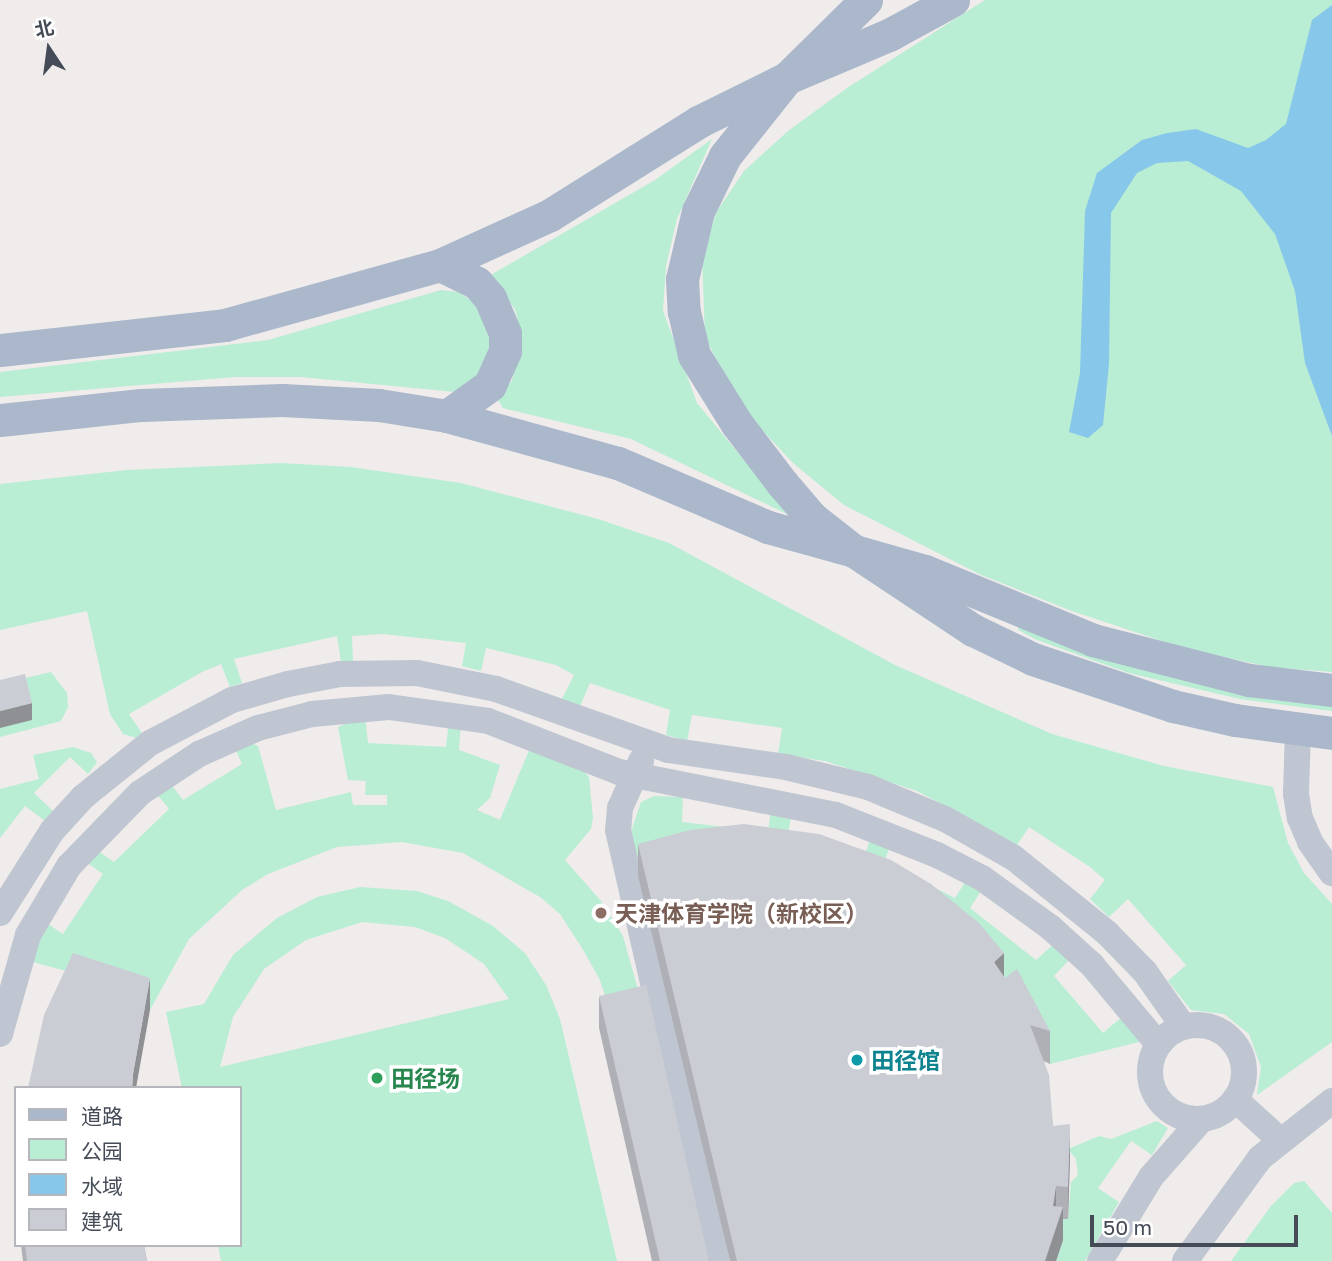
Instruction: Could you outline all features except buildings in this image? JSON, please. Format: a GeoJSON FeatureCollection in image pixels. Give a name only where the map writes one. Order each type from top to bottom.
{"type":"FeatureCollection","features":[{"type":"Feature","properties":{"kind":"main road"},"geometry":{"type":"LineString","coordinates":[[866,0],[787,78],[725,156],[710,183],[682,279],[684,312],[694,355],[737,424],[812,518],[854,551],[942,612],[1033,659],[1173,706],[1298,730],[1332,733]]}},
{"type":"Feature","properties":{"kind":"main road"},"geometry":{"type":"LineString","coordinates":[[0,350],[225,324],[440,265],[550,215],[698,122],[787,78],[891,34],[953,0]]}},
{"type":"Feature","properties":{"kind":"main road"},"geometry":{"type":"LineString","coordinates":[[440,265],[477,283],[490,298],[505,333],[505,351],[490,385],[447,416]]}},
{"type":"Feature","properties":{"kind":"main road"},"geometry":{"type":"LineString","coordinates":[[0,420],[141,405],[282,400],[379,405],[447,416],[618,463],[768,527],[925,571],[1093,640],[1249,680],[1332,690]]}},
{"type":"Feature","properties":{"kind":"lane"},"geometry":{"type":"LineString","coordinates":[[0,913],[52,831],[116,767],[192,719],[232,700],[288,684],[340,674],[442,675],[546,705],[646,744],[845,781],[968,830],[1024,865],[1108,933],[1145,972],[1183,1026]]}},
{"type":"Feature","properties":{"kind":"lane"},"geometry":{"type":"LineString","coordinates":[[0,1034],[28,935],[69,866],[140,793],[229,739],[285,720],[338,710],[438,711],[515,730],[597,765],[637,776],[835,815],[953,862],[1018,902],[1078,952],[1158,1044]]}},
{"type":"Feature","properties":{"kind":"lane"},"geometry":{"type":"LineString","coordinates":[[1298,730],[1296,794],[1300,818],[1310,842],[1332,873]]}},
{"type":"Feature","properties":{"kind":"lane"},"geometry":{"type":"LineString","coordinates":[[646,744],[637,776],[620,808],[618,830],[717,1261]]}},
{"type":"Feature","properties":{"kind":"lane"},"geometry":{"type":"LineString","coordinates":[[1183,1026],[1214,1028],[1238,1048],[1244,1079],[1235,1100],[1216,1115],[1202,1119],[1172,1112],[1152,1089],[1150,1073],[1158,1044],[1183,1026]]}},
{"type":"Feature","properties":{"kind":"lane"},"geometry":{"type":"LineString","coordinates":[[1235,1100],[1281,1140]]}},
{"type":"Feature","properties":{"kind":"lane"},"geometry":{"type":"LineString","coordinates":[[1185,1261],[1239,1184],[1281,1140],[1332,1101]]}},
{"type":"Feature","properties":{"kind":"lane"},"geometry":{"type":"LineString","coordinates":[[1100,1261],[1151,1177],[1202,1119]]}},
{"type":"Feature","properties":{"kind":"green space"},"geometry":{"type":"Polygon","coordinates":[[[985,0],[1332,0],[1332,672],[1270,667],[1183,648],[1069,610],[979,574],[844,505],[793,463],[746,413],[723,373],[705,337],[702,255],[717,211],[744,171],[788,131],[847,88],[985,0]]]}},
{"type":"Feature","properties":{"kind":"green space"},"geometry":{"type":"Polygon","coordinates":[[[712,139],[677,219],[666,266],[663,311],[697,403],[789,515],[631,439],[503,408],[496,397],[512,381],[520,330],[515,309],[489,276],[655,180],[712,139]]]}},
{"type":"Feature","properties":{"kind":"green space"},"geometry":{"type":"Polygon","coordinates":[[[441,290],[458,292],[477,304],[491,343],[478,379],[455,392],[301,377],[235,377],[0,397],[0,372],[268,340],[441,290]]]}},
{"type":"Feature","properties":{"kind":"green space"},"geometry":{"type":"Polygon","coordinates":[[[281,463],[351,467],[461,483],[598,519],[669,543],[895,665],[1052,734],[1164,766],[1273,787],[1288,843],[1304,873],[1332,904],[1332,1042],[1257,1095],[1261,1067],[1249,1034],[1224,1014],[1191,1010],[1168,981],[1186,965],[1128,899],[1109,917],[1090,899],[1105,880],[1090,867],[1029,827],[1017,845],[917,791],[825,761],[778,754],[782,728],[692,715],[687,741],[666,735],[670,710],[590,683],[580,706],[562,699],[574,675],[556,665],[486,648],[481,671],[462,666],[466,643],[383,634],[352,636],[353,661],[341,662],[337,636],[234,659],[242,683],[230,687],[221,664],[202,672],[129,714],[143,735],[137,738],[123,734],[110,714],[87,611],[0,630],[0,484],[127,470],[281,463]]]}},
{"type":"Feature","properties":{"kind":"green space"},"geometry":{"type":"Polygon","coordinates":[[[1020,623],[1332,701],[1332,711],[1240,699],[1129,673],[1037,640],[1018,630],[1020,623]]]}},
{"type":"Feature","properties":{"kind":"green space"},"geometry":{"type":"Polygon","coordinates":[[[51,672],[67,693],[68,707],[61,721],[0,737],[0,684],[51,672]]]}},
{"type":"Feature","properties":{"kind":"green space"},"geometry":{"type":"Polygon","coordinates":[[[365,716],[368,743],[446,747],[449,721],[461,723],[459,750],[500,765],[490,798],[477,810],[500,820],[530,748],[581,768],[589,777],[593,818],[591,829],[565,860],[601,901],[623,936],[644,1011],[614,1021],[599,978],[582,948],[560,914],[540,897],[463,853],[402,842],[337,847],[268,874],[242,890],[189,939],[150,1010],[77,974],[29,961],[45,922],[63,934],[103,874],[86,862],[95,849],[114,862],[169,809],[156,793],[170,783],[183,800],[242,764],[234,746],[249,742],[258,746],[276,810],[351,792],[353,805],[387,805],[387,795],[365,795],[366,781],[348,780],[338,727],[365,716]]]}},
{"type":"Feature","properties":{"kind":"green space"},"geometry":{"type":"Polygon","coordinates":[[[73,747],[91,753],[97,762],[88,774],[70,757],[34,793],[53,811],[45,821],[25,806],[0,838],[0,789],[39,779],[33,755],[73,747]]]}},
{"type":"Feature","properties":{"kind":"green space"},"geometry":{"type":"Polygon","coordinates":[[[654,796],[683,797],[682,822],[768,832],[771,809],[792,813],[788,834],[865,855],[871,836],[891,844],[884,862],[955,898],[967,879],[983,888],[970,908],[1036,960],[1054,944],[1071,958],[1054,976],[1103,1033],[1123,1016],[1139,1042],[1050,1064],[638,876],[629,838],[641,802],[654,796]]]}},
{"type":"Feature","properties":{"kind":"green space","name":"田径场"},"geometry":{"type":"Polygon","coordinates":[[[360,887],[417,891],[448,901],[493,926],[525,953],[546,985],[560,1019],[617,1261],[221,1261],[218,1247],[242,1247],[242,1086],[182,1086],[166,1012],[204,1004],[233,955],[277,918],[317,897],[360,887]],[[362,922],[306,940],[264,969],[233,1017],[220,1067],[509,999],[484,964],[445,938],[415,927],[362,922]]]}},
{"type":"Feature","properties":{"kind":"green space"},"geometry":{"type":"Polygon","coordinates":[[[1157,1121],[1168,1128],[1152,1155],[1131,1141],[1098,1188],[1119,1202],[1085,1261],[1056,1261],[1063,1240],[1056,1218],[1068,1219],[1071,1182],[1078,1175],[1076,1159],[1068,1149],[1099,1136],[1111,1139],[1157,1121]]]}},
{"type":"Feature","properties":{"kind":"green space"},"geometry":{"type":"Polygon","coordinates":[[[1304,1181],[1332,1213],[1332,1261],[1231,1261],[1271,1206],[1294,1183],[1304,1181]]]}},
{"type":"Feature","properties":{"kind":"water"},"geometry":{"type":"Polygon","coordinates":[[[1332,5],[1332,436],[1305,363],[1295,291],[1275,234],[1241,191],[1188,161],[1157,163],[1137,173],[1111,213],[1109,364],[1103,425],[1088,438],[1069,432],[1080,373],[1085,211],[1097,173],[1142,140],[1167,133],[1196,129],[1248,148],[1266,140],[1286,124],[1312,20],[1332,5]]]}},
{"type":"Feature","properties":{"kind":"place","name":"天津体育学院（新校区）"},"geometry":{"type":"Point","coordinates":[601,913]}},
{"type":"Feature","properties":{"kind":"place","name":"田径馆"},"geometry":{"type":"Point","coordinates":[857,1060]}},
{"type":"Feature","properties":{"kind":"place","name":"田径场"},"geometry":{"type":"Point","coordinates":[377,1078]}}]}
